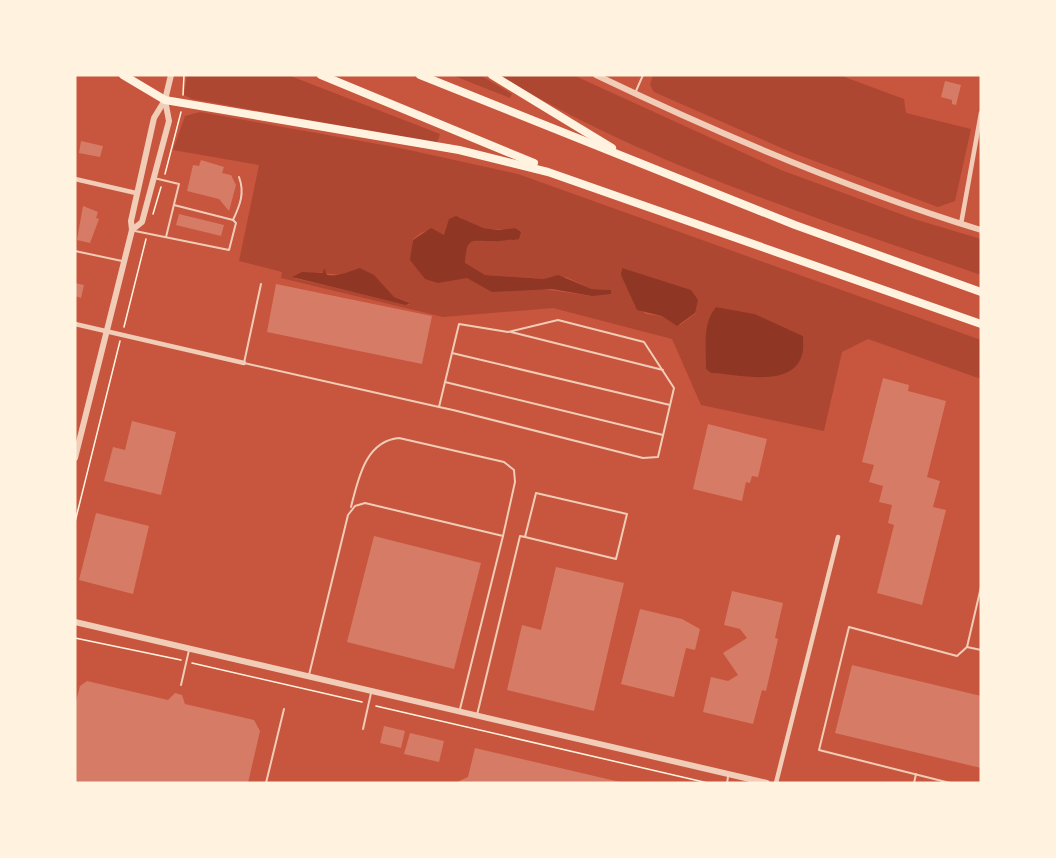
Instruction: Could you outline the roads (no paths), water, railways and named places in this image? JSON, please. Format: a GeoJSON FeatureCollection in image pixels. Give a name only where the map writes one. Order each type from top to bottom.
{"type":"FeatureCollection","features":[{"type":"Feature","properties":{"kind":"highway"},"geometry":{"type":"LineString","coordinates":[[123,75],[165,100],[459,150],[579,182]]}},
{"type":"Feature","properties":{"kind":"highway"},"geometry":{"type":"LineString","coordinates":[[321,75],[579,182],[981,324]]}},
{"type":"Feature","properties":{"kind":"highway"},"geometry":{"type":"LineString","coordinates":[[420,75],[795,225],[981,292]]}},
{"type":"Feature","properties":{"kind":"highway"},"geometry":{"type":"LineString","coordinates":[[492,75],[633,160]]}},
{"type":"Feature","properties":{"kind":"street"},"geometry":{"type":"LineString","coordinates":[[75,458],[132,230],[131,221],[136,193],[154,118],[165,100],[171,75]]}},
{"type":"Feature","properties":{"kind":"street"},"geometry":{"type":"LineString","coordinates":[[596,75],[766,152],[981,230]]}},
{"type":"Feature","properties":{"kind":"street"},"geometry":{"type":"LineString","coordinates":[[132,230],[142,222],[169,121],[165,100]]}},
{"type":"Feature","properties":{"kind":"street"},"geometry":{"type":"LineString","coordinates":[[961,224],[981,113]]}},
{"type":"Feature","properties":{"kind":"street"},"geometry":{"type":"LineString","coordinates":[[75,178],[136,193]]}},
{"type":"Feature","properties":{"kind":"street"},"geometry":{"type":"LineString","coordinates":[[75,324],[244,363]]}},
{"type":"Feature","properties":{"kind":"street"},"geometry":{"type":"LineString","coordinates":[[776,783],[838,537]]}},
{"type":"Feature","properties":{"kind":"street"},"geometry":{"type":"LineString","coordinates":[[75,622],[768,783]]}},
{"type":"Feature","properties":{"kind":"lane"},"geometry":{"type":"LineString","coordinates":[[635,94],[643,75]]}},
{"type":"Feature","properties":{"kind":"lane"},"geometry":{"type":"LineString","coordinates":[[233,220],[242,197],[243,188],[239,177]]}},
{"type":"Feature","properties":{"kind":"lane"},"geometry":{"type":"LineString","coordinates":[[153,178],[179,184],[165,237]]}},
{"type":"Feature","properties":{"kind":"lane"},"geometry":{"type":"LineString","coordinates":[[132,230],[227,251],[236,223],[233,220],[174,205]]}},
{"type":"Feature","properties":{"kind":"lane"},"geometry":{"type":"LineString","coordinates":[[75,250],[124,262]]}},
{"type":"Feature","properties":{"kind":"lane"},"geometry":{"type":"LineString","coordinates":[[261,284],[244,363],[453,410],[643,458],[658,457],[674,388],[644,342],[558,320],[508,332]]}},
{"type":"Feature","properties":{"kind":"lane"},"geometry":{"type":"LineString","coordinates":[[439,407],[459,324],[508,332],[664,370]]}},
{"type":"Feature","properties":{"kind":"lane"},"geometry":{"type":"LineString","coordinates":[[452,353],[670,405]]}},
{"type":"Feature","properties":{"kind":"lane"},"geometry":{"type":"LineString","coordinates":[[445,382],[663,435]]}},
{"type":"Feature","properties":{"kind":"lane"},"geometry":{"type":"LineString","coordinates":[[309,675],[360,471],[377,446],[389,439],[399,438],[504,462],[514,470],[515,482],[460,711]]}},
{"type":"Feature","properties":{"kind":"lane"},"geometry":{"type":"LineString","coordinates":[[477,715],[520,536],[616,559],[627,514],[536,493],[525,537]]}},
{"type":"Feature","properties":{"kind":"lane"},"geometry":{"type":"LineString","coordinates":[[351,510],[365,503],[503,536]]}},
{"type":"Feature","properties":{"kind":"lane"},"geometry":{"type":"LineString","coordinates":[[950,783],[819,750],[849,627],[957,656],[967,647],[981,587]]}},
{"type":"Feature","properties":{"kind":"lane"},"geometry":{"type":"LineString","coordinates":[[976,610],[981,611]]}},
{"type":"Feature","properties":{"kind":"lane"},"geometry":{"type":"LineString","coordinates":[[181,684],[189,647]]}},
{"type":"Feature","properties":{"kind":"lane"},"geometry":{"type":"LineString","coordinates":[[967,647],[981,650]]}},
{"type":"Feature","properties":{"kind":"lane"},"geometry":{"type":"LineString","coordinates":[[363,729],[372,690]]}},
{"type":"Feature","properties":{"kind":"lane"},"geometry":{"type":"LineString","coordinates":[[266,783],[284,710]]}},
{"type":"Feature","properties":{"kind":"lane"},"geometry":{"type":"LineString","coordinates":[[727,783],[729,774]]}},
{"type":"Feature","properties":{"kind":"lane"},"geometry":{"type":"LineString","coordinates":[[914,783],[916,774]]}}]}
